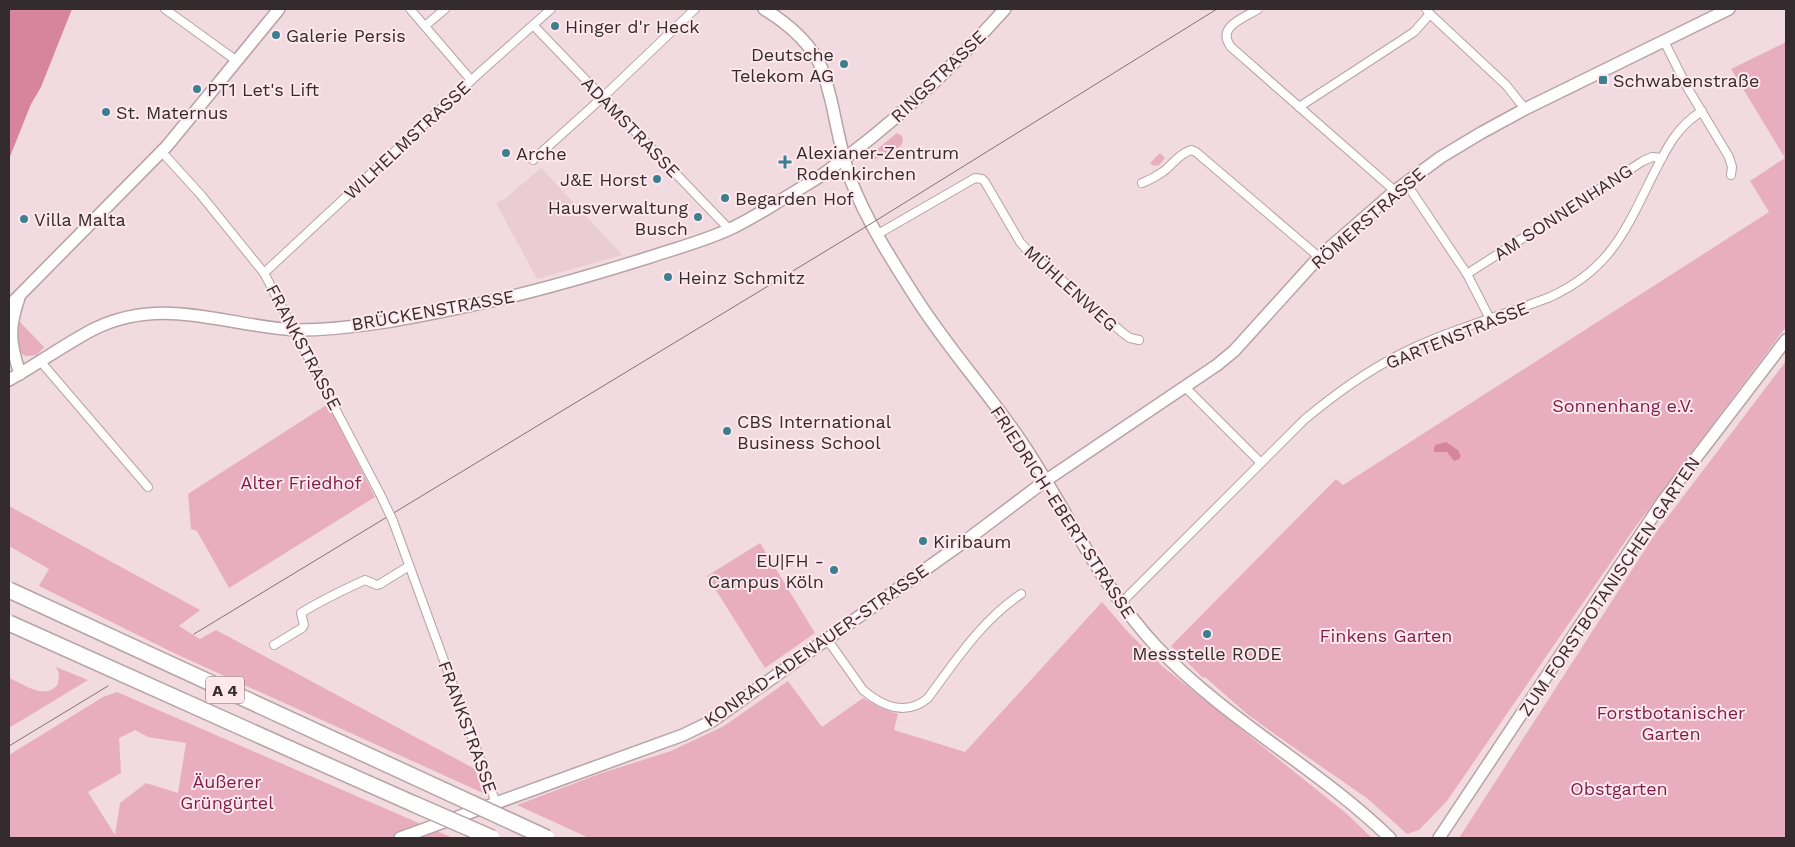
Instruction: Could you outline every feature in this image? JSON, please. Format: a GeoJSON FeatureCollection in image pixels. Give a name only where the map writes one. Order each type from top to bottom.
{"type":"FeatureCollection","features":[{"type":"Feature","properties":{"kind":"highway","name":"A 4"},"geometry":{"type":"LineString","coordinates":[[9,590],[547,838]]}},
{"type":"Feature","properties":{"kind":"highway","name":"A 4"},"geometry":{"type":"LineString","coordinates":[[9,623],[492,838]]}},
{"type":"Feature","properties":{"kind":"street"},"geometry":{"type":"LineString","coordinates":[[165,9],[238,61]]}},
{"type":"Feature","properties":{"kind":"street"},"geometry":{"type":"LineString","coordinates":[[9,306],[161,152],[280,9]]}},
{"type":"Feature","properties":{"kind":"street"},"geometry":{"type":"LineString","coordinates":[[410,9],[471,80]]}},
{"type":"Feature","properties":{"kind":"street"},"geometry":{"type":"LineString","coordinates":[[425,26],[445,9]]}},
{"type":"Feature","properties":{"kind":"street","name":"WILHELMSTRASSE"},"geometry":{"type":"LineString","coordinates":[[264,273],[471,80],[551,9]]}},
{"type":"Feature","properties":{"kind":"street"},"geometry":{"type":"LineString","coordinates":[[534,160],[603,98],[695,9]]}},
{"type":"Feature","properties":{"kind":"street","name":"FRIEDRICH-EBERT-STRASSE"},"geometry":{"type":"LineString","coordinates":[[764,9],[793,31],[809,48],[820,65],[844,159],[854,186],[878,234],[927,316],[1021,442],[1120,604],[1157,648],[1197,684],[1242,722],[1370,819],[1390,838]]}},
{"type":"Feature","properties":{"kind":"street","name":"RINGSTRASSE"},"geometry":{"type":"LineString","coordinates":[[844,159],[897,117],[925,91],[1005,9]]}},
{"type":"Feature","properties":{"kind":"street"},"geometry":{"type":"LineString","coordinates":[[1258,9],[1229,27],[1225,34],[1226,40],[1231,47],[1395,191]]}},
{"type":"Feature","properties":{"kind":"street","name":"RÖMERSTRASSE"},"geometry":{"type":"LineString","coordinates":[[1045,480],[1185,387],[1234,351],[1319,258],[1395,191],[1441,157],[1481,132],[1525,109],[1726,10]]}},
{"type":"Feature","properties":{"kind":"street"},"geometry":{"type":"LineString","coordinates":[[1299,108],[1414,32],[1428,12],[1506,85],[1525,109]]}},
{"type":"Feature","properties":{"kind":"street","name":"ADAMSTRASSE"},"geometry":{"type":"LineString","coordinates":[[533,25],[729,229]]}},
{"type":"Feature","properties":{"kind":"street"},"geometry":{"type":"LineString","coordinates":[[1664,41],[1687,87],[1729,157],[1732,167],[1731,175]]}},
{"type":"Feature","properties":{"kind":"street","name":"GARTENSTRASSE"},"geometry":{"type":"LineString","coordinates":[[1120,604],[1305,419],[1328,400],[1397,356],[1568,289],[1593,271],[1628,227],[1662,158],[1679,130],[1688,120],[1702,112]]}},
{"type":"Feature","properties":{"kind":"street"},"geometry":{"type":"LineString","coordinates":[[1142,183],[1154,178],[1166,169],[1178,156],[1191,150],[1196,152],[1319,258]]}},
{"type":"Feature","properties":{"kind":"street","name":"FRANKSTRASSE"},"geometry":{"type":"LineString","coordinates":[[161,152],[201,195],[264,273],[296,330],[393,521],[496,803]]}},
{"type":"Feature","properties":{"kind":"street","name":"AM SONNENHANG"},"geometry":{"type":"LineString","coordinates":[[1467,274],[1643,161],[1652,157],[1662,158]]}},
{"type":"Feature","properties":{"kind":"street","name":"BRÜCKENSTRASSE"},"geometry":{"type":"LineString","coordinates":[[9,380],[94,329],[141,314],[189,314],[296,330],[312,330],[394,320],[526,294],[598,274],[690,244],[729,229],[774,204],[844,159]]}},
{"type":"Feature","properties":{"kind":"street","name":"MÜHLENWEG"},"geometry":{"type":"LineString","coordinates":[[878,234],[978,178],[985,182],[1020,242],[1028,251],[1123,333],[1130,338],[1139,340]]}},
{"type":"Feature","properties":{"kind":"street"},"geometry":{"type":"LineString","coordinates":[[1406,182],[1467,274],[1490,319]]}},
{"type":"Feature","properties":{"kind":"street"},"geometry":{"type":"LineString","coordinates":[[20,374],[12,350],[11,327],[21,292]]}},
{"type":"Feature","properties":{"kind":"street","name":"ZUM FORSTBOTANISCHEN GARTEN"},"geometry":{"type":"LineString","coordinates":[[1439,838],[1663,501],[1786,340]]}},
{"type":"Feature","properties":{"kind":"street"},"geometry":{"type":"LineString","coordinates":[[41,362],[148,487]]}},
{"type":"Feature","properties":{"kind":"street"},"geometry":{"type":"LineString","coordinates":[[1185,387],[1261,463]]}},
{"type":"Feature","properties":{"kind":"street","name":"KONRAD-ADENAUER-STRASSE"},"geometry":{"type":"LineString","coordinates":[[400,838],[696,729],[720,715],[828,639],[1045,480]]}},
{"type":"Feature","properties":{"kind":"street"},"geometry":{"type":"LineString","coordinates":[[274,645],[302,628],[304,625],[301,613],[326,598],[365,580],[377,585],[380,584],[409,566]]}},
{"type":"Feature","properties":{"kind":"street"},"geometry":{"type":"LineString","coordinates":[[828,639],[863,690],[871,697],[891,706],[912,708],[928,698],[987,621],[1021,594]]}},
{"type":"Feature","properties":{"kind":"shaded area"},"geometry":{"type":"Polygon","coordinates":[[[9,9],[72,9],[41,87],[31,104],[9,159],[9,9]]]}},
{"type":"Feature","properties":{"kind":"shaded area"},"geometry":{"type":"Polygon","coordinates":[[[541,168],[622,255],[537,279],[496,203],[506,198],[541,168]]]}},
{"type":"Feature","properties":{"kind":"shaded area"},"geometry":{"type":"Polygon","coordinates":[[[1446,442],[1458,450],[1461,456],[1459,459],[1454,461],[1447,452],[1434,452],[1435,445],[1446,442]]]}},
{"type":"Feature","properties":{"kind":"green space","name":"Finkens Garten"},"geometry":{"type":"Polygon","coordinates":[[[1786,42],[1786,327],[1633,530],[1447,801],[1419,830],[1407,834],[1368,799],[1247,714],[1205,677],[1203,678],[1171,646],[1336,479],[1343,485],[1769,212],[1750,181],[1785,158],[1731,69],[1786,42]]]}},
{"type":"Feature","properties":{"kind":"green space"},"geometry":{"type":"Polygon","coordinates":[[[897,133],[902,136],[901,146],[872,161],[873,157],[871,154],[897,133]]]}},
{"type":"Feature","properties":{"kind":"green space"},"geometry":{"type":"Polygon","coordinates":[[[1160,153],[1165,158],[1159,165],[1154,166],[1150,163],[1160,153]]]}},
{"type":"Feature","properties":{"kind":"green space"},"geometry":{"type":"Polygon","coordinates":[[[19,321],[44,347],[37,355],[25,356],[17,349],[17,326],[19,321]]]}},
{"type":"Feature","properties":{"kind":"green space","name":"Forstbotanischer Garten"},"geometry":{"type":"Polygon","coordinates":[[[1786,361],[1786,838],[1459,838],[1657,531],[1786,361]]]}},
{"type":"Feature","properties":{"kind":"green space","name":"Alter Friedhof"},"geometry":{"type":"Polygon","coordinates":[[[328,404],[375,497],[229,588],[197,531],[191,529],[188,494],[328,404]]]}},
{"type":"Feature","properties":{"kind":"green space"},"geometry":{"type":"Polygon","coordinates":[[[9,506],[200,610],[179,626],[200,639],[216,630],[475,769],[483,793],[176,654],[39,586],[49,569],[9,546],[9,506]]]}},
{"type":"Feature","properties":{"kind":"green space"},"geometry":{"type":"Polygon","coordinates":[[[760,543],[815,633],[765,668],[707,576],[760,543]]]}},
{"type":"Feature","properties":{"kind":"green space"},"geometry":{"type":"Polygon","coordinates":[[[1102,602],[1128,632],[1162,666],[1347,814],[1372,838],[589,838],[517,805],[602,773],[671,751],[724,726],[788,681],[822,727],[863,698],[879,707],[898,714],[894,730],[965,752],[1102,602]]]}},
{"type":"Feature","properties":{"kind":"green space"},"geometry":{"type":"Polygon","coordinates":[[[56,667],[88,680],[9,728],[9,678],[34,690],[47,691],[53,689],[58,684],[59,673],[56,667]]]}},
{"type":"Feature","properties":{"kind":"green space","name":"Äußerer Grüngürtel"},"geometry":{"type":"Polygon","coordinates":[[[117,692],[453,838],[9,838],[9,755],[103,697],[117,692]],[[135,730],[119,738],[121,773],[88,792],[115,835],[120,803],[146,783],[178,793],[186,743],[148,737],[135,730]]]}},
{"type":"Feature","properties":{"kind":"tram line"},"geometry":{"type":"LineString","coordinates":[[194,634],[872,223],[1217,9]]}},
{"type":"Feature","properties":{"kind":"tram line"},"geometry":{"type":"LineString","coordinates":[[9,746],[108,686]]}},
{"type":"Feature","properties":{"kind":"place","name":"Hinger d'r Heck"},"geometry":{"type":"Point","coordinates":[555,26]}},
{"type":"Feature","properties":{"kind":"place","name":"Galerie Persis"},"geometry":{"type":"Point","coordinates":[276,35]}},
{"type":"Feature","properties":{"kind":"place","name":"Deutsche Telekom AG"},"geometry":{"type":"Point","coordinates":[844,64]}},
{"type":"Feature","properties":{"kind":"place","name":"Schwabenstraße"},"geometry":{"type":"Point","coordinates":[1603,80]}},
{"type":"Feature","properties":{"kind":"place","name":"PT1 Let's Lift"},"geometry":{"type":"Point","coordinates":[197,89]}},
{"type":"Feature","properties":{"kind":"place","name":"St. Maternus"},"geometry":{"type":"Point","coordinates":[106,112]}},
{"type":"Feature","properties":{"kind":"place","name":"Arche"},"geometry":{"type":"Point","coordinates":[506,153]}},
{"type":"Feature","properties":{"kind":"place","name":"Alexianer-Zentrum Rodenkirchen"},"geometry":{"type":"Point","coordinates":[785,162]}},
{"type":"Feature","properties":{"kind":"place","name":"J&E Horst"},"geometry":{"type":"Point","coordinates":[657,179]}},
{"type":"Feature","properties":{"kind":"place","name":"Begarden Hof"},"geometry":{"type":"Point","coordinates":[725,198]}},
{"type":"Feature","properties":{"kind":"place","name":"Hausverwaltung Busch"},"geometry":{"type":"Point","coordinates":[698,217]}},
{"type":"Feature","properties":{"kind":"place","name":"Villa Malta"},"geometry":{"type":"Point","coordinates":[24,219]}},
{"type":"Feature","properties":{"kind":"place","name":"Heinz Schmitz"},"geometry":{"type":"Point","coordinates":[668,277]}},
{"type":"Feature","properties":{"kind":"place","name":"CBS International Business School"},"geometry":{"type":"Point","coordinates":[727,431]}},
{"type":"Feature","properties":{"kind":"place","name":"Kiribaum"},"geometry":{"type":"Point","coordinates":[923,541]}},
{"type":"Feature","properties":{"kind":"place","name":"EU|FH - Campus Köln"},"geometry":{"type":"Point","coordinates":[834,570]}},
{"type":"Feature","properties":{"kind":"place","name":"Messstelle RODE"},"geometry":{"type":"Point","coordinates":[1207,634]}},
{"type":"Feature","properties":{"kind":"park label","name":"Sonnenhang e.V."},"geometry":{"type":"Point","coordinates":[1623,405]}},
{"type":"Feature","properties":{"kind":"park label","name":"Obstgarten"},"geometry":{"type":"Point","coordinates":[1619,788]}}]}
